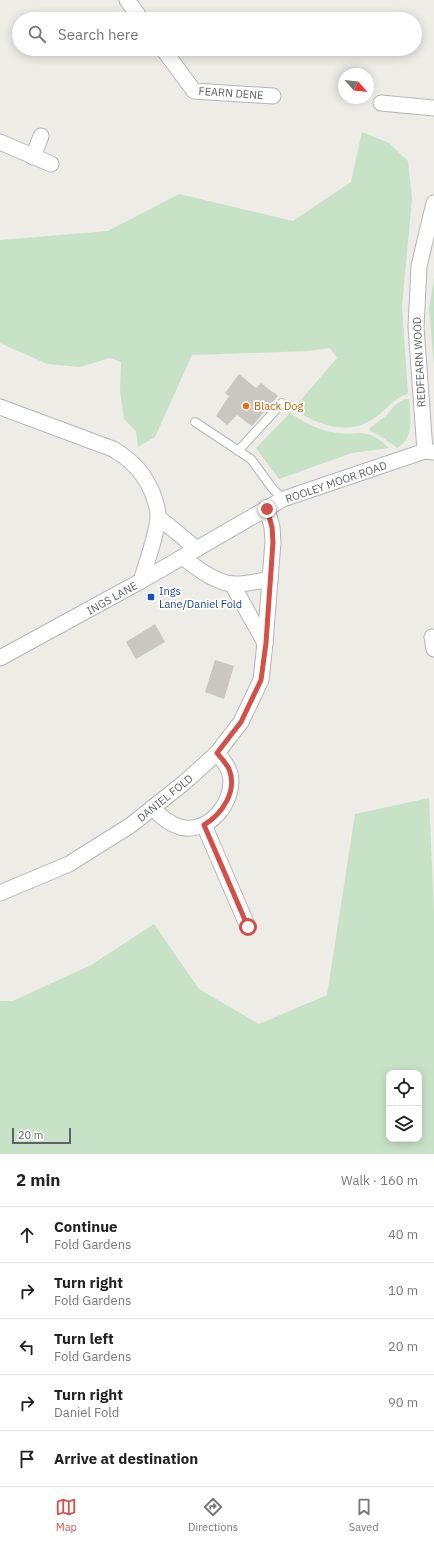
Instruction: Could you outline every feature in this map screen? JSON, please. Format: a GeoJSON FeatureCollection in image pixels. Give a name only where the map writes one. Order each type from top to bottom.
{"type":"FeatureCollection","features":[{"type":"Feature","properties":{"kind":"street"},"geometry":{"type":"LineString","coordinates":[[128,0],[136,12]]}},
{"type":"Feature","properties":{"kind":"street","name":"FEARN DENE"},"geometry":{"type":"LineString","coordinates":[[168,56],[194,91],[273,96]]}},
{"type":"Feature","properties":{"kind":"street"},"geometry":{"type":"LineString","coordinates":[[381,103],[434,108]]}},
{"type":"Feature","properties":{"kind":"street"},"geometry":{"type":"LineString","coordinates":[[33,157],[41,136]]}},
{"type":"Feature","properties":{"kind":"street"},"geometry":{"type":"LineString","coordinates":[[0,142],[50,164]]}},
{"type":"Feature","properties":{"kind":"street","name":"REDFEARN WOOD"},"geometry":{"type":"LineString","coordinates":[[429,452],[416,327],[419,266],[434,203]]}},
{"type":"Feature","properties":{"kind":"street"},"geometry":{"type":"LineString","coordinates":[[0,407],[113,449],[127,458],[146,479],[156,504],[158,517],[141,581]]}},
{"type":"Feature","properties":{"kind":"street","name":"ROOLEY MOOR ROAD"},"geometry":{"type":"LineString","coordinates":[[222,535],[283,499],[429,452]]}},
{"type":"Feature","properties":{"kind":"street","name":"DANIEL FOLD"},"geometry":{"type":"LineString","coordinates":[[0,893],[69,864],[131,825],[217,753],[241,722],[261,680],[266,643],[273,542],[272,527],[267,509]]}},
{"type":"Feature","properties":{"kind":"street"},"geometry":{"type":"LineString","coordinates":[[158,517],[197,548]]}},
{"type":"Feature","properties":{"kind":"street","name":"INGS LANE"},"geometry":{"type":"LineString","coordinates":[[0,658],[222,535]]}},
{"type":"Feature","properties":{"kind":"street"},"geometry":{"type":"LineString","coordinates":[[183,557],[208,574],[232,584],[270,580]]}},
{"type":"Feature","properties":{"kind":"street"},"geometry":{"type":"LineString","coordinates":[[232,584],[266,643]]}},
{"type":"Feature","properties":{"kind":"street"},"geometry":{"type":"LineString","coordinates":[[152,808],[168,822],[181,827],[192,828],[204,825],[219,812],[230,794],[231,785],[228,768],[217,753]]}},
{"type":"Feature","properties":{"kind":"street"},"geometry":{"type":"LineString","coordinates":[[204,825],[248,927]]}},
{"type":"Feature","properties":{"kind":"lane"},"geometry":{"type":"LineString","coordinates":[[238,451],[282,403]]}},
{"type":"Feature","properties":{"kind":"lane"},"geometry":{"type":"LineString","coordinates":[[196,422],[251,459],[272,488],[283,499]]}},
{"type":"Feature","properties":{"kind":"green space"},"geometry":{"type":"Polygon","coordinates":[[[362,132],[389,143],[408,161],[412,199],[402,306],[408,394],[396,399],[370,421],[348,427],[337,427],[315,421],[293,409],[337,358],[330,348],[309,351],[192,355],[155,437],[138,447],[136,431],[124,419],[120,391],[121,362],[110,358],[80,367],[47,364],[0,343],[0,240],[108,231],[179,194],[293,221],[351,182],[362,132]]]}},
{"type":"Feature","properties":{"kind":"green space"},"geometry":{"type":"Polygon","coordinates":[[[434,278],[434,366],[429,309],[434,278]]]}},
{"type":"Feature","properties":{"kind":"green space"},"geometry":{"type":"Polygon","coordinates":[[[405,399],[409,399],[409,433],[403,444],[397,448],[379,435],[370,431],[370,428],[387,415],[395,405],[405,399]]]}},
{"type":"Feature","properties":{"kind":"green space"},"geometry":{"type":"Polygon","coordinates":[[[290,413],[310,425],[326,431],[361,433],[373,436],[389,448],[352,453],[279,479],[256,448],[290,413]]]}},
{"type":"Feature","properties":{"kind":"green space"},"geometry":{"type":"Polygon","coordinates":[[[429,798],[434,912],[434,1154],[0,1154],[0,1001],[13,1001],[91,965],[154,924],[199,989],[259,1024],[327,995],[355,814],[429,798]]]}},
{"type":"Feature","properties":{"kind":"building","name":"Black Dog"},"geometry":{"type":"Polygon","coordinates":[[[239,374],[256,388],[261,383],[278,396],[252,426],[237,415],[227,425],[216,416],[229,396],[225,393],[239,374]]]}},
{"type":"Feature","properties":{"kind":"building"},"geometry":{"type":"Polygon","coordinates":[[[155,624],[165,642],[136,659],[126,642],[155,624]]]}},
{"type":"Feature","properties":{"kind":"building"},"geometry":{"type":"Polygon","coordinates":[[[215,660],[234,666],[224,699],[205,692],[215,660]]]}},
{"type":"Feature","properties":{"kind":"place","name":"Black Dog"},"geometry":{"type":"Point","coordinates":[246,406]}},
{"type":"Feature","properties":{"kind":"place","name":"Ings Lane/Daniel Fold"},"geometry":{"type":"Point","coordinates":[151,597]}},
{"type":"Feature","properties":{"kind":"route"},"geometry":{"type":"LineString","coordinates":[[248,927],[204,825],[211,821],[219,812],[230,794],[231,785],[228,768],[217,753],[241,722],[261,680],[266,643],[273,542],[272,527],[267,509]]}}]}
